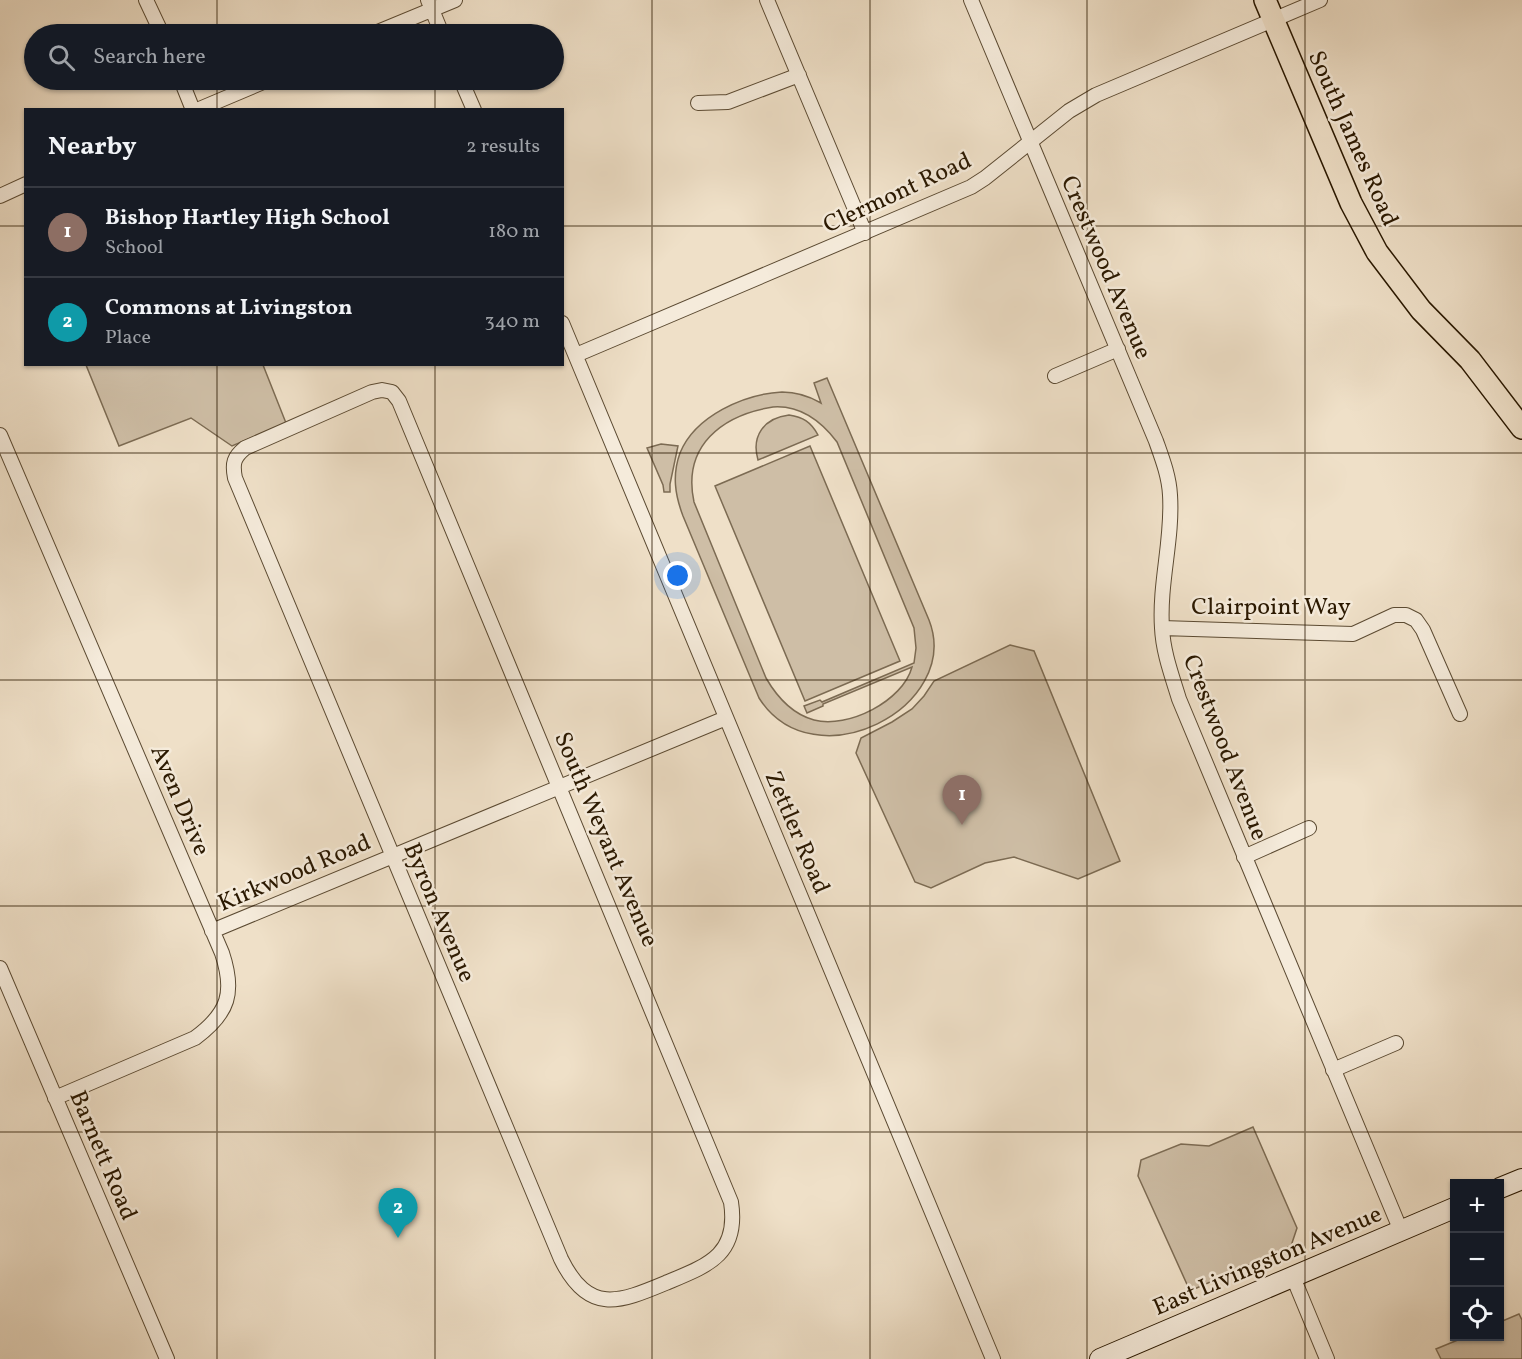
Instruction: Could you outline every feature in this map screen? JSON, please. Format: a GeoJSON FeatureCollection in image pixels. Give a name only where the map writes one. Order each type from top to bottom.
{"type":"FeatureCollection","features":[{"type":"Feature","properties":{"kind":"main road","name":"South James Road"},"geometry":{"type":"LineString","coordinates":[[1265,0],[1351,203],[1377,252],[1421,310],[1470,360],[1522,428]]}},
{"type":"Feature","properties":{"kind":"main road"},"geometry":{"type":"LineString","coordinates":[[1504,1186],[1522,1179]]}},
{"type":"Feature","properties":{"kind":"main road","name":"East Livingston Avenue"},"geometry":{"type":"LineString","coordinates":[[1100,1359],[1450,1210]]}},
{"type":"Feature","properties":{"kind":"street"},"geometry":{"type":"LineString","coordinates":[[146,0],[157,24]]}},
{"type":"Feature","properties":{"kind":"street"},"geometry":{"type":"LineString","coordinates":[[393,24],[430,5],[455,0]]}},
{"type":"Feature","properties":{"kind":"street"},"geometry":{"type":"LineString","coordinates":[[767,0],[865,233]]}},
{"type":"Feature","properties":{"kind":"street","name":"Crestwood Avenue"},"geometry":{"type":"LineString","coordinates":[[971,0],[1118,349],[1165,468],[1170,493],[1170,519],[1162,628],[1168,666],[1179,699],[1401,1231]]}},
{"type":"Feature","properties":{"kind":"street","name":"Clermont Road"},"geometry":{"type":"LineString","coordinates":[[576,355],[971,187],[1070,111],[1096,95],[1320,0]]}},
{"type":"Feature","properties":{"kind":"street"},"geometry":{"type":"LineString","coordinates":[[430,5],[438,24]]}},
{"type":"Feature","properties":{"kind":"street"},"geometry":{"type":"LineString","coordinates":[[698,103],[728,102],[799,75]]}},
{"type":"Feature","properties":{"kind":"street"},"geometry":{"type":"LineString","coordinates":[[186,90],[194,108]]}},
{"type":"Feature","properties":{"kind":"street"},"geometry":{"type":"LineString","coordinates":[[200,108],[244,90]]}},
{"type":"Feature","properties":{"kind":"street"},"geometry":{"type":"LineString","coordinates":[[465,90],[473,108]]}},
{"type":"Feature","properties":{"kind":"street"},"geometry":{"type":"LineString","coordinates":[[0,196],[24,185]]}},
{"type":"Feature","properties":{"kind":"street","name":"Zettler Road"},"geometry":{"type":"LineString","coordinates":[[564,328],[993,1359]]}},
{"type":"Feature","properties":{"kind":"street"},"geometry":{"type":"LineString","coordinates":[[1055,376],[1118,349]]}},
{"type":"Feature","properties":{"kind":"street","name":"South Weyant Avenue"},"geometry":{"type":"LineString","coordinates":[[234,460],[245,448],[372,392],[382,390],[392,392],[399,401],[561,787],[731,1202],[734,1219],[731,1235],[723,1251],[704,1266],[670,1281]]}},
{"type":"Feature","properties":{"kind":"street","name":"Aven Drive"},"geometry":{"type":"LineString","coordinates":[[0,435],[212,931],[227,969],[230,985],[227,1001],[220,1016],[195,1038],[55,1098]]}},
{"type":"Feature","properties":{"kind":"street","name":"Byron Avenue"},"geometry":{"type":"LineString","coordinates":[[234,460],[235,478],[567,1273],[587,1293],[615,1300],[630,1298],[670,1281]]}},
{"type":"Feature","properties":{"kind":"street","name":"Clairpoint Way"},"geometry":{"type":"LineString","coordinates":[[1162,628],[1353,634],[1394,615],[1406,615],[1416,620],[1423,630],[1460,714]]}},
{"type":"Feature","properties":{"kind":"street","name":"Kirkwood Road"},"geometry":{"type":"LineString","coordinates":[[212,931],[726,718]]}},
{"type":"Feature","properties":{"kind":"street"},"geometry":{"type":"LineString","coordinates":[[1244,857],[1309,828]]}},
{"type":"Feature","properties":{"kind":"street","name":"Barnett Road"},"geometry":{"type":"LineString","coordinates":[[0,968],[167,1359]]}},
{"type":"Feature","properties":{"kind":"street"},"geometry":{"type":"LineString","coordinates":[[1332,1070],[1396,1043]]}},
{"type":"Feature","properties":{"kind":"street"},"geometry":{"type":"LineString","coordinates":[[1293,1277],[1327,1359]]}},
{"type":"Feature","properties":{"kind":"shaded area"},"geometry":{"type":"Polygon","coordinates":[[[86,366],[263,366],[286,423],[232,446],[191,418],[119,446],[86,366]]]}},
{"type":"Feature","properties":{"kind":"shaded area"},"geometry":{"type":"Polygon","coordinates":[[[827,378],[929,620],[934,652],[925,681],[905,706],[877,724],[846,734],[814,734],[783,723],[759,698],[683,516],[676,485],[676,469],[680,453],[687,440],[709,418],[737,402],[767,394],[792,393],[807,396],[821,403],[814,383],[827,378]],[[783,407],[754,411],[737,417],[710,437],[700,449],[694,465],[692,482],[694,502],[770,685],[786,704],[799,714],[828,722],[842,720],[872,710],[886,701],[898,691],[912,667],[823,704],[807,713],[804,706],[820,700],[822,702],[914,663],[916,648],[914,628],[837,442],[810,416],[783,407]]]}},
{"type":"Feature","properties":{"kind":"shaded area"},"geometry":{"type":"Polygon","coordinates":[[[789,415],[806,421],[818,435],[758,460],[756,443],[766,424],[789,415]]]}},
{"type":"Feature","properties":{"kind":"shaded area"},"geometry":{"type":"Polygon","coordinates":[[[661,444],[678,446],[670,492],[664,492],[647,448],[661,444]]]}},
{"type":"Feature","properties":{"kind":"shaded area"},"geometry":{"type":"Polygon","coordinates":[[[810,446],[900,661],[805,701],[715,486],[810,446]]]}},
{"type":"Feature","properties":{"kind":"shaded area"},"geometry":{"type":"Polygon","coordinates":[[[1010,645],[1034,651],[1120,861],[1078,879],[1014,857],[985,863],[931,888],[915,882],[856,753],[861,738],[912,709],[934,681],[1010,645]]]}},
{"type":"Feature","properties":{"kind":"shaded area"},"geometry":{"type":"Polygon","coordinates":[[[1253,1127],[1297,1228],[1291,1246],[1190,1291],[1138,1176],[1141,1160],[1181,1144],[1209,1146],[1253,1127]]]}},
{"type":"Feature","properties":{"kind":"shaded area"},"geometry":{"type":"Polygon","coordinates":[[[1519,1314],[1522,1320],[1522,1359],[1441,1359],[1436,1349],[1455,1341],[1504,1341],[1504,1320],[1519,1314]]]}},
{"type":"Feature","properties":{"kind":"place","name":"Bishop Hartley High School"},"geometry":{"type":"Point","coordinates":[962,825]}},
{"type":"Feature","properties":{"kind":"place","name":"Commons at Livingston"},"geometry":{"type":"Point","coordinates":[398,1238]}}]}
